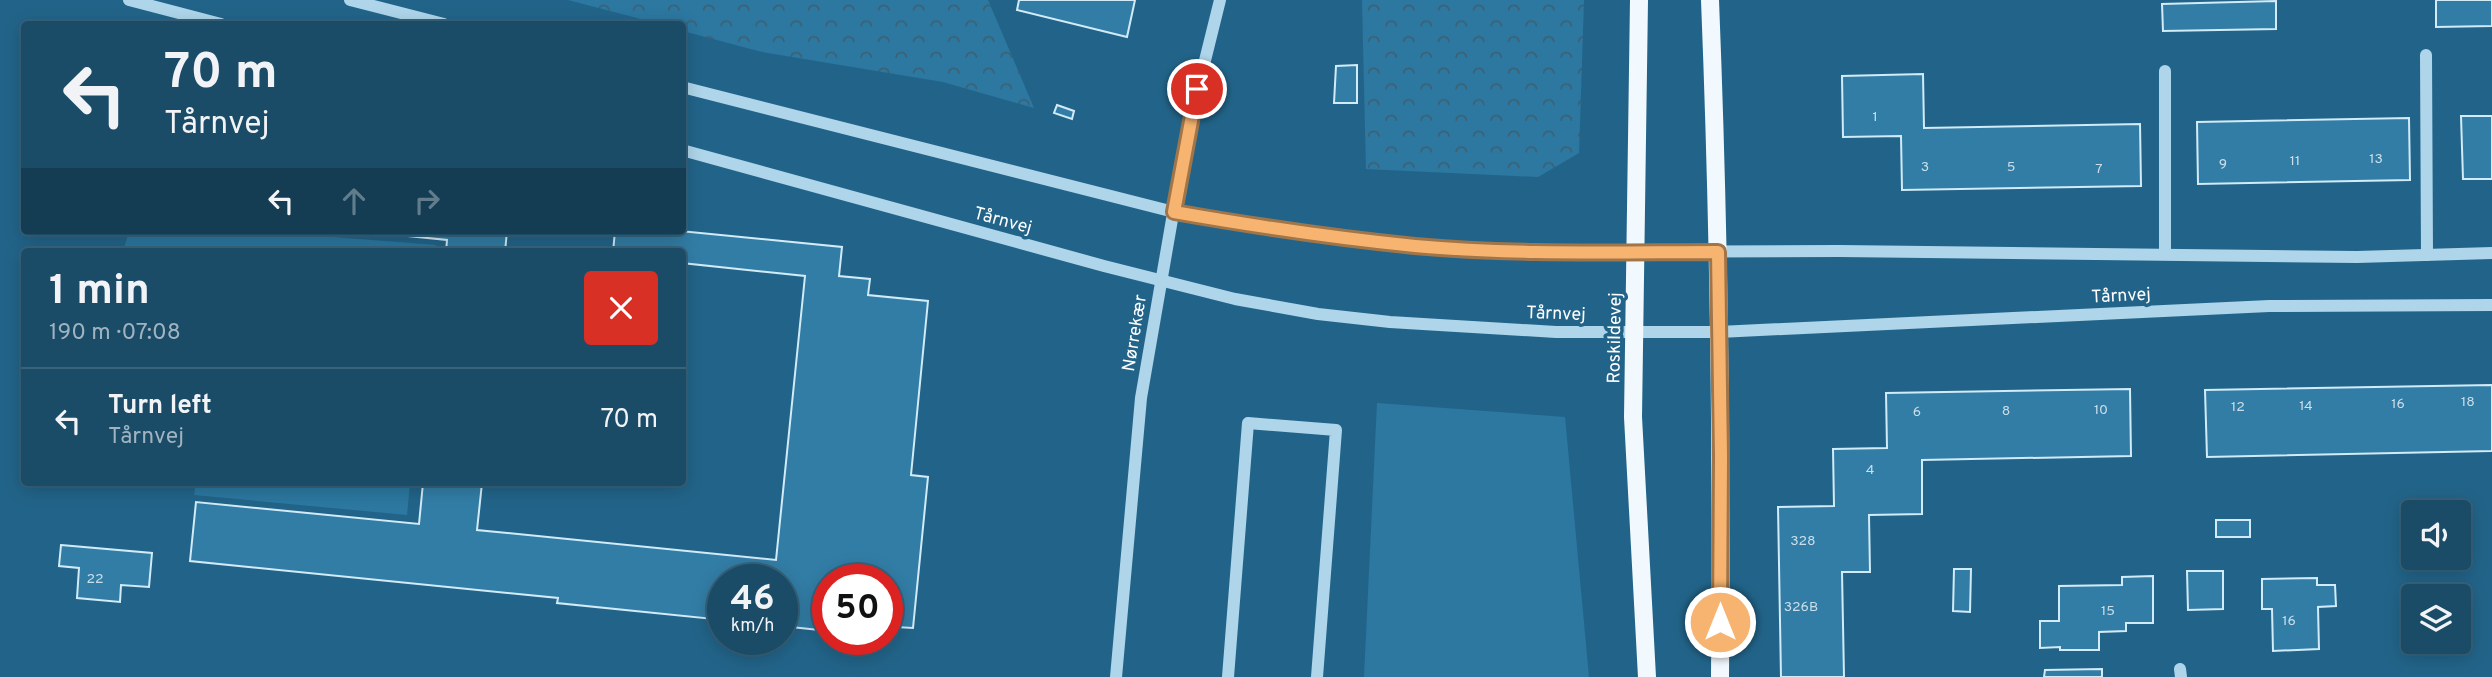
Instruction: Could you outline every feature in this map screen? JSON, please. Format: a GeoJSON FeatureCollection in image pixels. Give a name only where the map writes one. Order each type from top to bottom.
{"type":"FeatureCollection","features":[{"type":"Feature","properties":{"kind":"main road","name":"Roskildevej"},"geometry":{"type":"LineString","coordinates":[[1639,0],[1633,417],[1647,677]]}},
{"type":"Feature","properties":{"kind":"main road"},"geometry":{"type":"LineString","coordinates":[[1710,0],[1718,252],[1720,677]]}},
{"type":"Feature","properties":{"kind":"street"},"geometry":{"type":"LineString","coordinates":[[129,0],[210,21]]}},
{"type":"Feature","properties":{"kind":"street"},"geometry":{"type":"LineString","coordinates":[[350,0],[432,21]]}},
{"type":"Feature","properties":{"kind":"street","name":"Nørrekær"},"geometry":{"type":"LineString","coordinates":[[1116,677],[1141,398],[1187,132],[1220,0]]}},
{"type":"Feature","properties":{"kind":"street"},"geometry":{"type":"LineString","coordinates":[[2427,55],[2427,255]]}},
{"type":"Feature","properties":{"kind":"street"},"geometry":{"type":"LineString","coordinates":[[2165,71],[2165,253]]}},
{"type":"Feature","properties":{"kind":"street"},"geometry":{"type":"LineString","coordinates":[[686,87],[1174,212],[1291,232],[1418,246],[1557,252],[2165,253],[2357,257],[2492,254]]}},
{"type":"Feature","properties":{"kind":"street","name":"Tårnvej"},"geometry":{"type":"LineString","coordinates":[[686,151],[1104,266],[1235,299],[1318,314],[1390,322],[1556,332],[1719,332],[2269,306],[2492,304]]}},
{"type":"Feature","properties":{"kind":"street"},"geometry":{"type":"LineString","coordinates":[[1228,677],[1248,423],[1336,430],[1317,677]]}},
{"type":"Feature","properties":{"kind":"green space"},"geometry":{"type":"Polygon","coordinates":[[[568,0],[988,0],[1034,108],[943,82],[762,52],[686,32],[686,21],[648,21],[568,0]]]}},
{"type":"Feature","properties":{"kind":"green space"},"geometry":{"type":"Polygon","coordinates":[[[1362,0],[1584,0],[1579,153],[1538,177],[1366,169],[1362,0]]]}},
{"type":"Feature","properties":{"kind":"green space"},"geometry":{"type":"Polygon","coordinates":[[[128,235],[307,235],[436,245],[436,248],[124,248],[128,235]]]}},
{"type":"Feature","properties":{"kind":"green space"},"geometry":{"type":"Polygon","coordinates":[[[1377,403],[1565,417],[1589,677],[1364,677],[1377,403]]]}},
{"type":"Feature","properties":{"kind":"green space"},"geometry":{"type":"Polygon","coordinates":[[[196,486],[410,486],[407,515],[194,495],[196,486]]]}},
{"type":"Feature","properties":{"kind":"building"},"geometry":{"type":"Polygon","coordinates":[[[1019,0],[1135,0],[1127,37],[1017,10],[1019,0]]]}},
{"type":"Feature","properties":{"kind":"building"},"geometry":{"type":"Polygon","coordinates":[[[2436,0],[2492,0],[2492,26],[2436,27],[2436,0]]]}},
{"type":"Feature","properties":{"kind":"building"},"geometry":{"type":"Polygon","coordinates":[[[2276,1],[2276,29],[2163,31],[2162,4],[2276,1]]]}},
{"type":"Feature","properties":{"kind":"building"},"geometry":{"type":"Polygon","coordinates":[[[1357,65],[1357,103],[1334,103],[1336,66],[1357,65]]]}},
{"type":"Feature","properties":{"kind":"building"},"geometry":{"type":"Polygon","coordinates":[[[1923,74],[1924,128],[2140,124],[2141,186],[1902,190],[1901,136],[1843,137],[1842,76],[1923,74]]]}},
{"type":"Feature","properties":{"kind":"building"},"geometry":{"type":"Polygon","coordinates":[[[1057,105],[1074,111],[1072,119],[1054,113],[1057,105]]]}},
{"type":"Feature","properties":{"kind":"building"},"geometry":{"type":"Polygon","coordinates":[[[2461,116],[2492,116],[2492,179],[2463,179],[2461,116]]]}},
{"type":"Feature","properties":{"kind":"building"},"geometry":{"type":"Polygon","coordinates":[[[2409,118],[2410,180],[2198,184],[2197,122],[2409,118]]]}},
{"type":"Feature","properties":{"kind":"building"},"geometry":{"type":"Polygon","coordinates":[[[686,232],[842,247],[839,276],[870,279],[868,295],[928,301],[911,475],[928,477],[913,628],[903,627],[903,564],[812,564],[812,629],[798,628],[798,564],[707,564],[707,618],[557,603],[558,598],[190,561],[196,502],[419,524],[423,486],[482,486],[477,530],[776,560],[805,276],[686,263],[686,248],[613,248],[615,235],[686,235],[686,232]]]}},
{"type":"Feature","properties":{"kind":"building"},"geometry":{"type":"Polygon","coordinates":[[[398,235],[507,235],[505,248],[446,248],[447,240],[398,235]]]}},
{"type":"Feature","properties":{"kind":"building"},"geometry":{"type":"Polygon","coordinates":[[[2492,385],[2492,451],[2207,457],[2205,390],[2492,385]]]}},
{"type":"Feature","properties":{"kind":"building"},"geometry":{"type":"Polygon","coordinates":[[[2130,389],[2131,456],[1922,460],[1922,514],[1869,515],[1870,572],[1842,572],[1844,677],[1781,677],[1778,507],[1834,506],[1833,449],[1887,448],[1886,393],[2130,389]]]}},
{"type":"Feature","properties":{"kind":"building"},"geometry":{"type":"Polygon","coordinates":[[[2216,520],[2250,520],[2250,537],[2216,537],[2216,520]]]}},
{"type":"Feature","properties":{"kind":"building"},"geometry":{"type":"Polygon","coordinates":[[[61,545],[152,553],[149,587],[121,585],[120,602],[77,598],[79,568],[59,566],[61,545]]]}},
{"type":"Feature","properties":{"kind":"building"},"geometry":{"type":"Polygon","coordinates":[[[1954,569],[1971,569],[1970,612],[1953,611],[1954,569]]]}},
{"type":"Feature","properties":{"kind":"building"},"geometry":{"type":"Polygon","coordinates":[[[2187,571],[2223,571],[2223,609],[2188,610],[2187,571]]]}},
{"type":"Feature","properties":{"kind":"building"},"geometry":{"type":"Polygon","coordinates":[[[2153,576],[2153,623],[2126,623],[2126,631],[2099,632],[2099,650],[2040,648],[2040,621],[2059,621],[2059,586],[2122,585],[2122,577],[2153,576]]]}},
{"type":"Feature","properties":{"kind":"building"},"geometry":{"type":"Polygon","coordinates":[[[2317,578],[2317,585],[2335,585],[2336,606],[2318,607],[2319,649],[2273,651],[2272,609],[2262,609],[2262,579],[2317,578]]]}},
{"type":"Feature","properties":{"kind":"building"},"geometry":{"type":"Polygon","coordinates":[[[2102,669],[2102,677],[2044,677],[2045,670],[2102,669]]]}},
{"type":"Feature","properties":{"kind":"route"},"geometry":{"type":"LineString","coordinates":[[1197,89],[1174,212],[1291,232],[1418,246],[1557,252],[1718,252],[1720,622]]}}]}
